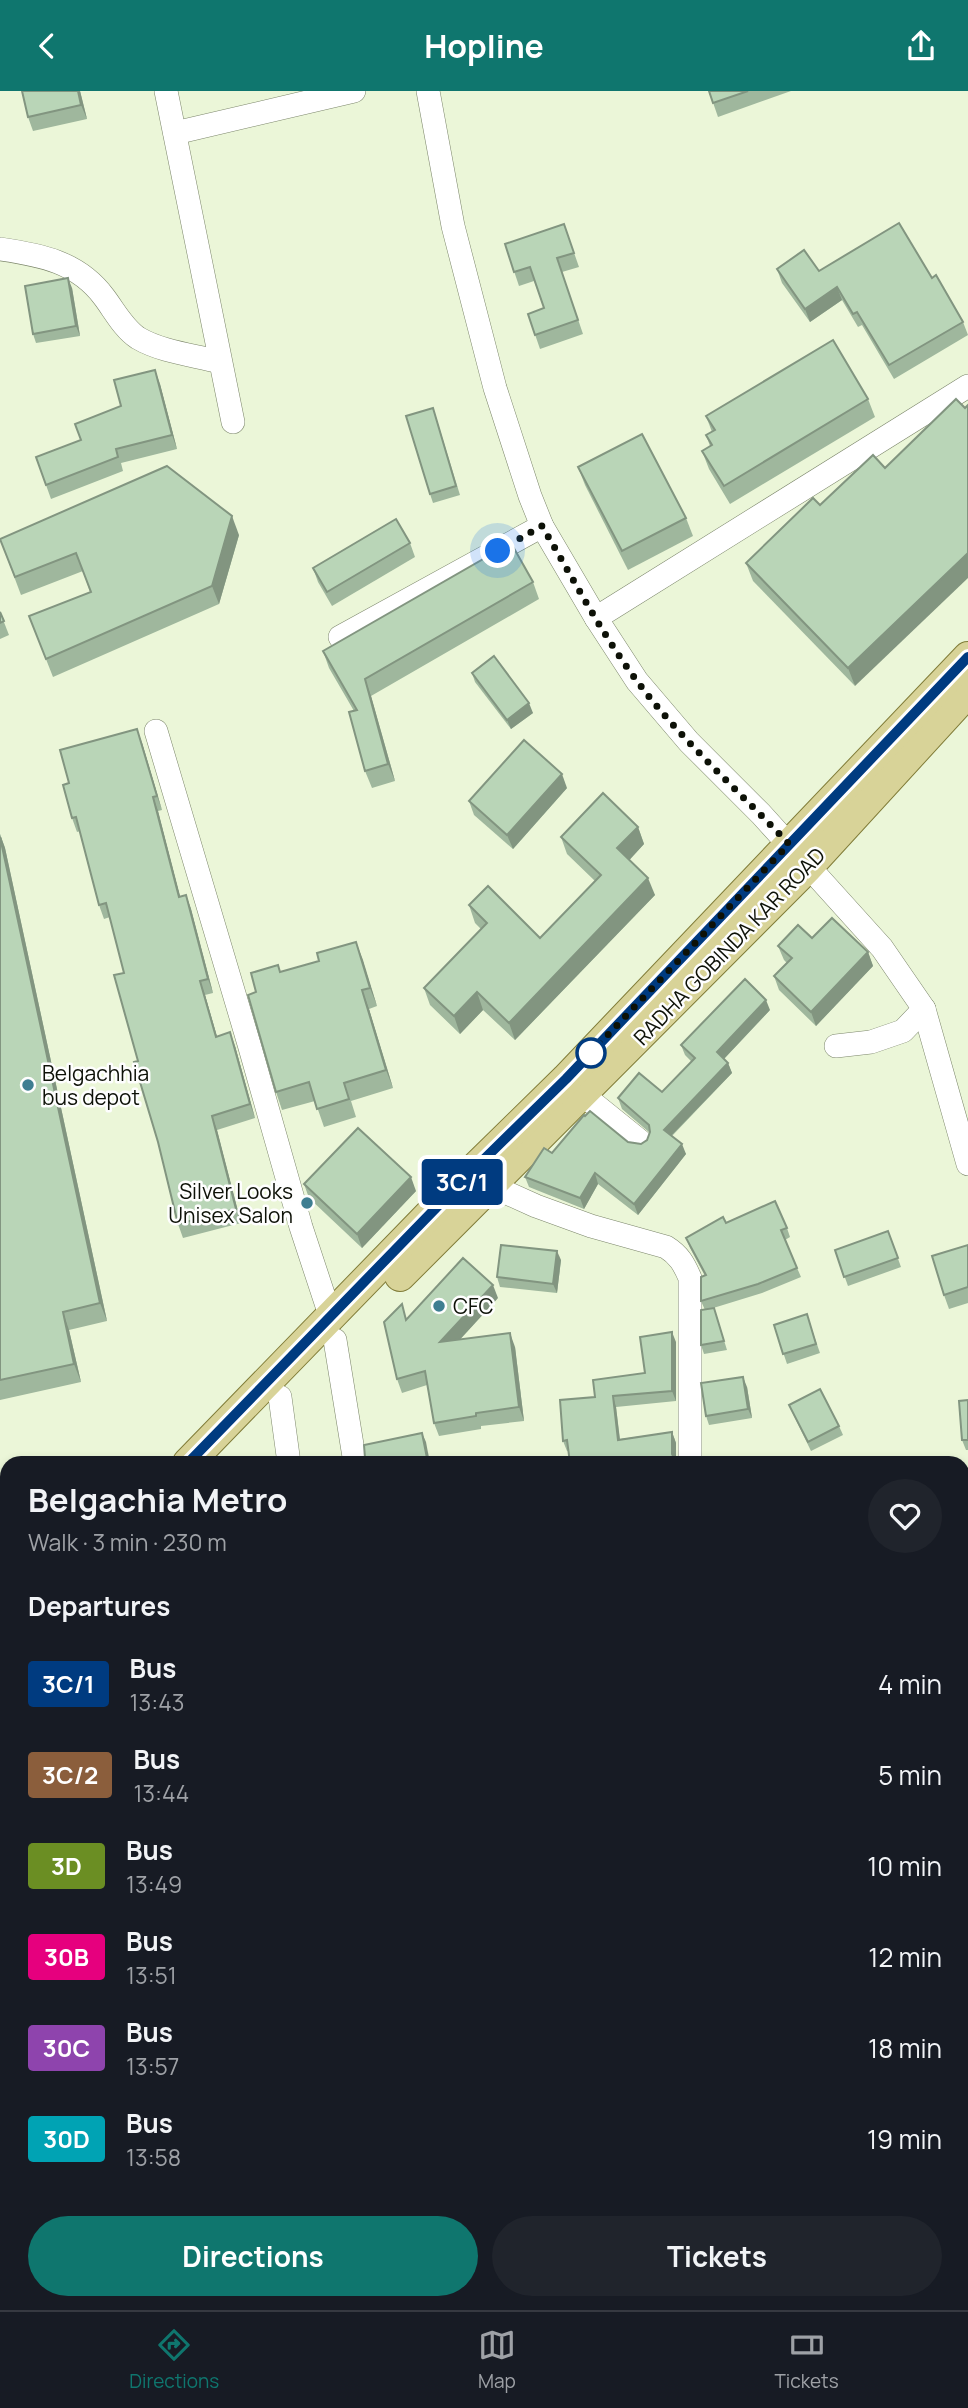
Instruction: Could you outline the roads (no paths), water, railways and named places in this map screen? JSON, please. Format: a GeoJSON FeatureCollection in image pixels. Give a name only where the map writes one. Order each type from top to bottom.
{"type":"FeatureCollection","features":[{"type":"Feature","properties":{"kind":"main road"},"geometry":{"type":"LineString","coordinates":[[196,1456],[333,1329],[480,1180],[566,1079],[968,657]]}},
{"type":"Feature","properties":{"kind":"main road","name":"RADHA GOBINDA KAR ROAD"},"geometry":{"type":"LineString","coordinates":[[480,1180],[583,1095],[807,868],[966,696]]}},
{"type":"Feature","properties":{"kind":"main road"},"geometry":{"type":"LineString","coordinates":[[223,1456],[280,1397],[333,1329]]}},
{"type":"Feature","properties":{"kind":"street"},"geometry":{"type":"LineString","coordinates":[[166,91],[233,422]]}},
{"type":"Feature","properties":{"kind":"street"},"geometry":{"type":"LineString","coordinates":[[175,133],[354,91]]}},
{"type":"Feature","properties":{"kind":"street"},"geometry":{"type":"LineString","coordinates":[[428,91],[453,226],[481,334],[499,400],[542,526],[637,681],[689,742],[789,844],[807,868],[882,948],[924,1009],[968,1164]]}},
{"type":"Feature","properties":{"kind":"street"},"geometry":{"type":"LineString","coordinates":[[0,249],[41,255],[66,264],[95,284],[122,323],[135,336],[162,348],[220,362]]}},
{"type":"Feature","properties":{"kind":"street"},"geometry":{"type":"LineString","coordinates":[[596,618],[968,386]]}},
{"type":"Feature","properties":{"kind":"street"},"geometry":{"type":"LineString","coordinates":[[340,637],[542,526]]}},
{"type":"Feature","properties":{"kind":"street"},"geometry":{"type":"LineString","coordinates":[[156,731],[333,1329],[354,1456]]}},
{"type":"Feature","properties":{"kind":"street"},"geometry":{"type":"LineString","coordinates":[[836,1046],[871,1042],[903,1031],[924,1009]]}},
{"type":"Feature","properties":{"kind":"street"},"geometry":{"type":"LineString","coordinates":[[583,1095],[640,1141]]}},
{"type":"Feature","properties":{"kind":"street"},"geometry":{"type":"LineString","coordinates":[[480,1180],[536,1206],[580,1222],[666,1247],[684,1263],[690,1278],[691,1456]]}},
{"type":"Feature","properties":{"kind":"street"},"geometry":{"type":"LineString","coordinates":[[280,1397],[288,1456]]}},
{"type":"Feature","properties":{"kind":"place","name":"Belgachhia bus depot"},"geometry":{"type":"Point","coordinates":[28,1085]}},
{"type":"Feature","properties":{"kind":"place","name":"Silver Looks Unisex Salon"},"geometry":{"type":"Point","coordinates":[307,1203]}},
{"type":"Feature","properties":{"kind":"place","name":"CFC"},"geometry":{"type":"Point","coordinates":[439,1306]}}]}
